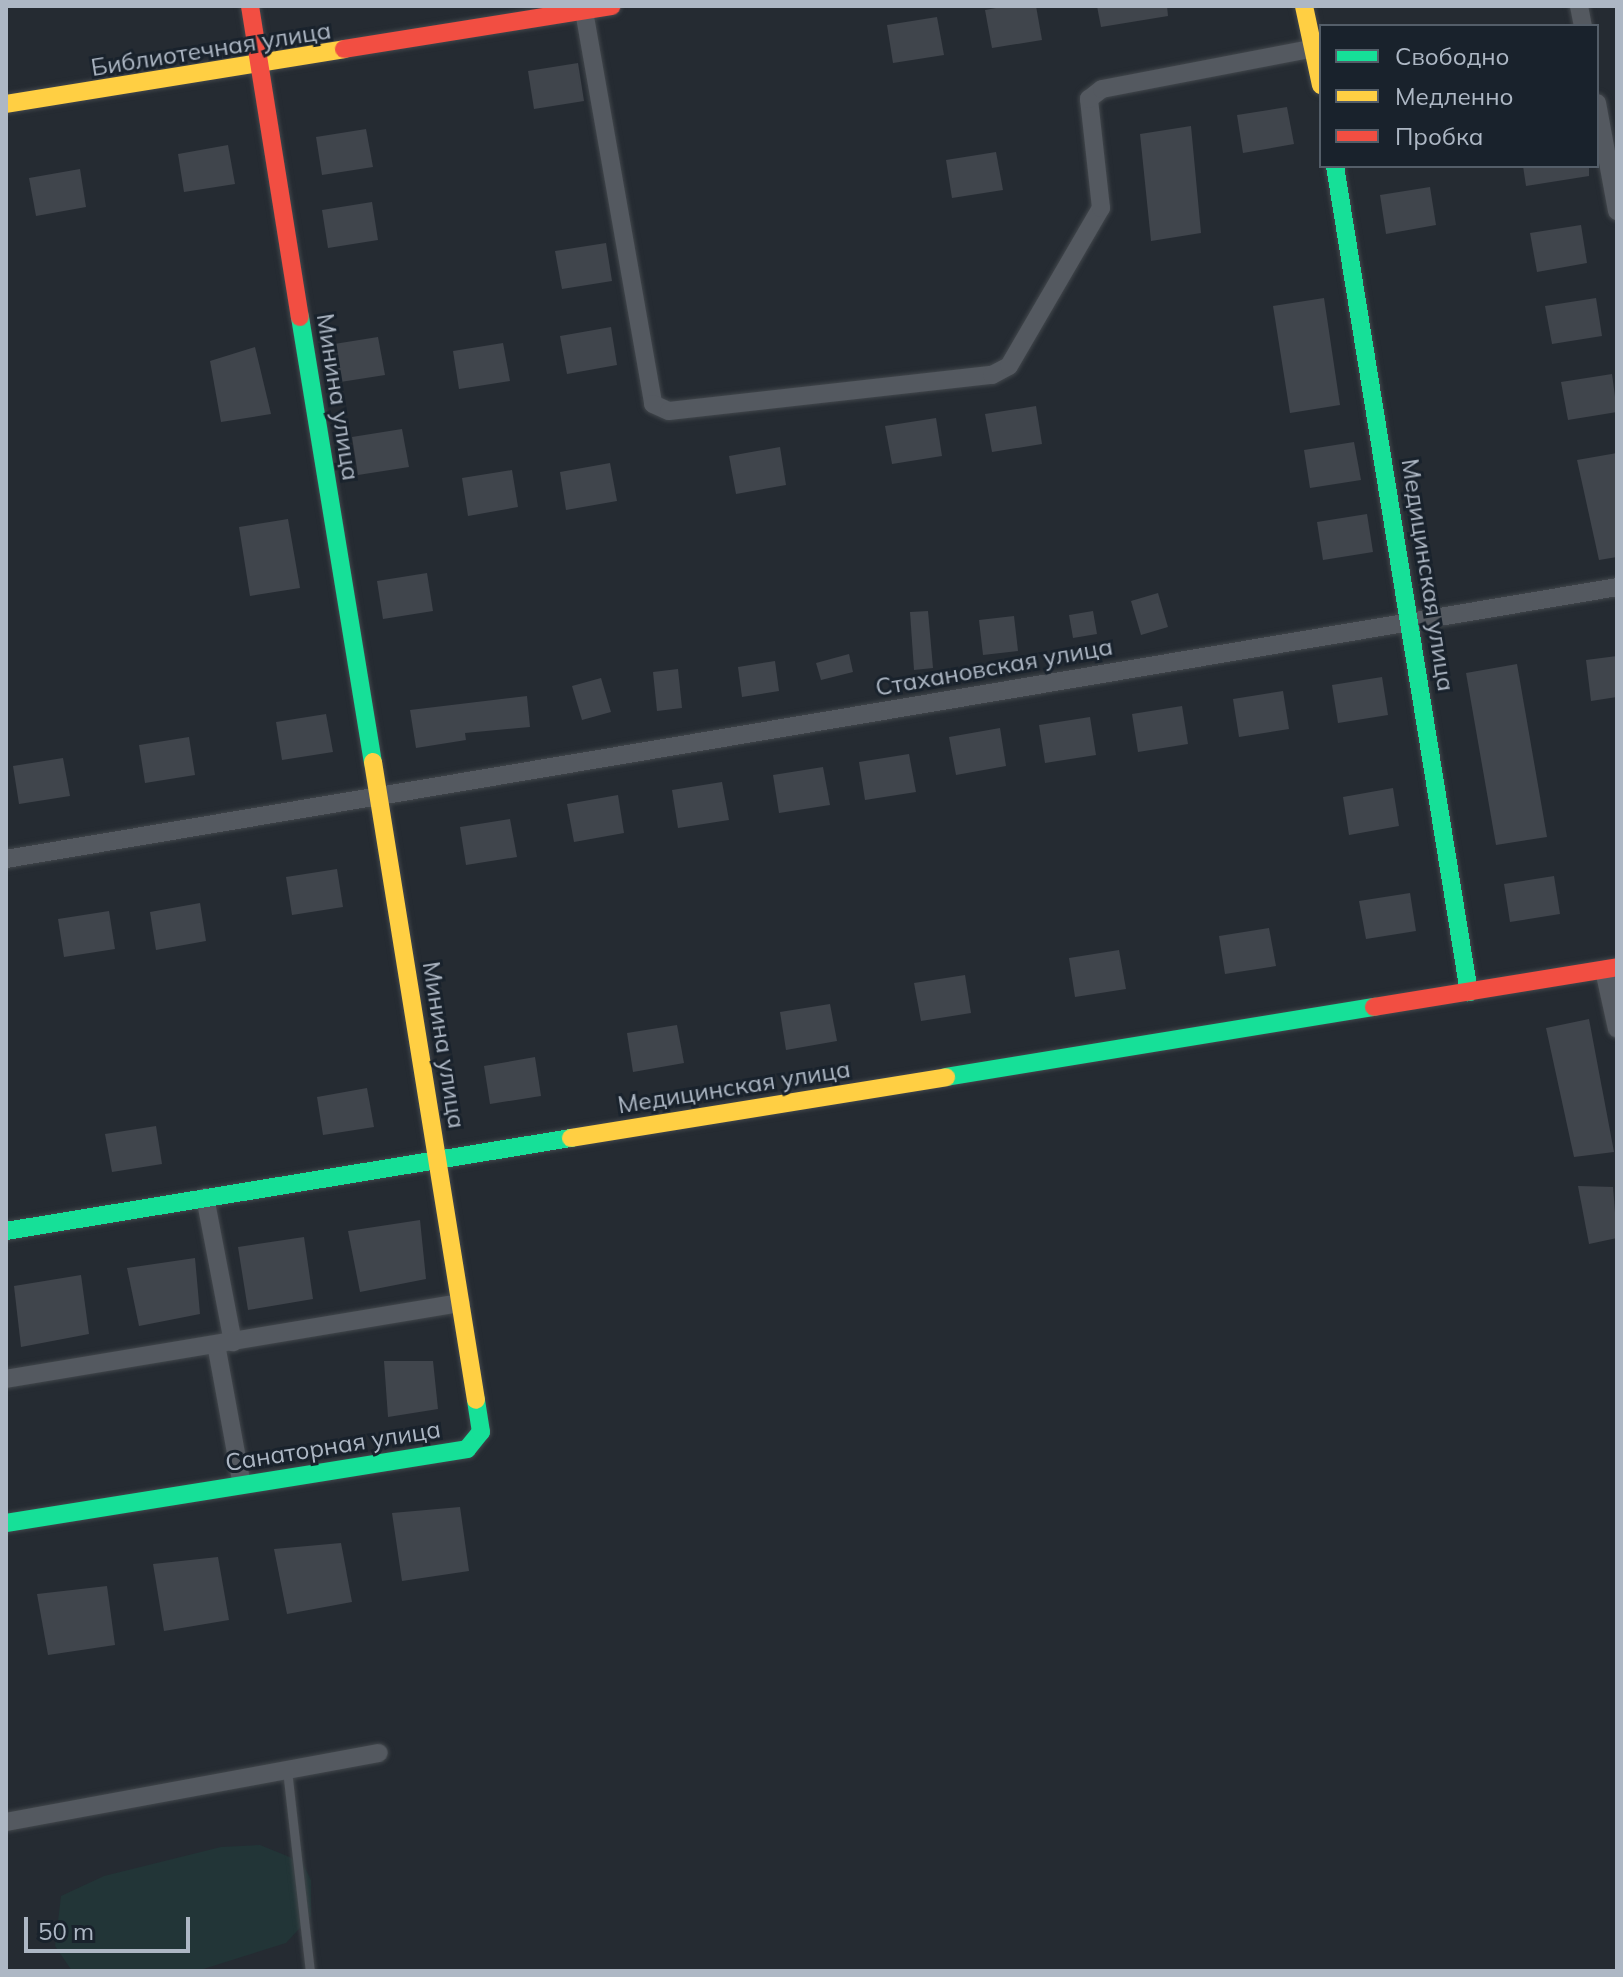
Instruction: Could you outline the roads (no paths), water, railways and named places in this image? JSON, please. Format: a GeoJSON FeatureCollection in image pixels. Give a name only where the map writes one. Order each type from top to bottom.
{"type":"FeatureCollection","features":[{"type":"Feature","properties":{"kind":"street","name":"Минина улица"},"geometry":{"type":"LineString","coordinates":[[250,6],[439,1159]]}},
{"type":"Feature","properties":{"kind":"street","name":"Библиотечная улица"},"geometry":{"type":"LineString","coordinates":[[6,104],[259,67],[612,6]]}},
{"type":"Feature","properties":{"kind":"street"},"geometry":{"type":"LineString","coordinates":[[1304,6],[1319,73]]}},
{"type":"Feature","properties":{"kind":"street"},"geometry":{"type":"LineString","coordinates":[[584,11],[653,404],[669,411],[992,375],[1009,366],[1101,208],[1089,99],[1102,89],[1315,48]]}},
{"type":"Feature","properties":{"kind":"street"},"geometry":{"type":"LineString","coordinates":[[1599,114],[1617,211]]}},
{"type":"Feature","properties":{"kind":"street","name":"Медицинская улица"},"geometry":{"type":"LineString","coordinates":[[1335,168],[1412,621],[1469,992]]}},
{"type":"Feature","properties":{"kind":"street","name":"Стахановская улица"},"geometry":{"type":"LineString","coordinates":[[380,796],[1617,587]]}},
{"type":"Feature","properties":{"kind":"street"},"geometry":{"type":"LineString","coordinates":[[6,859],[380,796]]}},
{"type":"Feature","properties":{"kind":"street"},"geometry":{"type":"LineString","coordinates":[[1610,969],[1617,1029]]}},
{"type":"Feature","properties":{"kind":"street","name":"Медицинская улица"},"geometry":{"type":"LineString","coordinates":[[6,1231],[1610,969]]}},
{"type":"Feature","properties":{"kind":"street","name":"Санаторная улица"},"geometry":{"type":"LineString","coordinates":[[6,1523],[467,1449],[481,1432],[439,1159]]}},
{"type":"Feature","properties":{"kind":"street"},"geometry":{"type":"LineString","coordinates":[[205,1197],[242,1485]]}},
{"type":"Feature","properties":{"kind":"street"},"geometry":{"type":"LineString","coordinates":[[6,1379],[461,1303]]}},
{"type":"Feature","properties":{"kind":"street"},"geometry":{"type":"LineString","coordinates":[[6,1822],[379,1753]]}},
{"type":"Feature","properties":{"kind":"lane"},"geometry":{"type":"LineString","coordinates":[[287,1770],[310,1971]]}}]}
